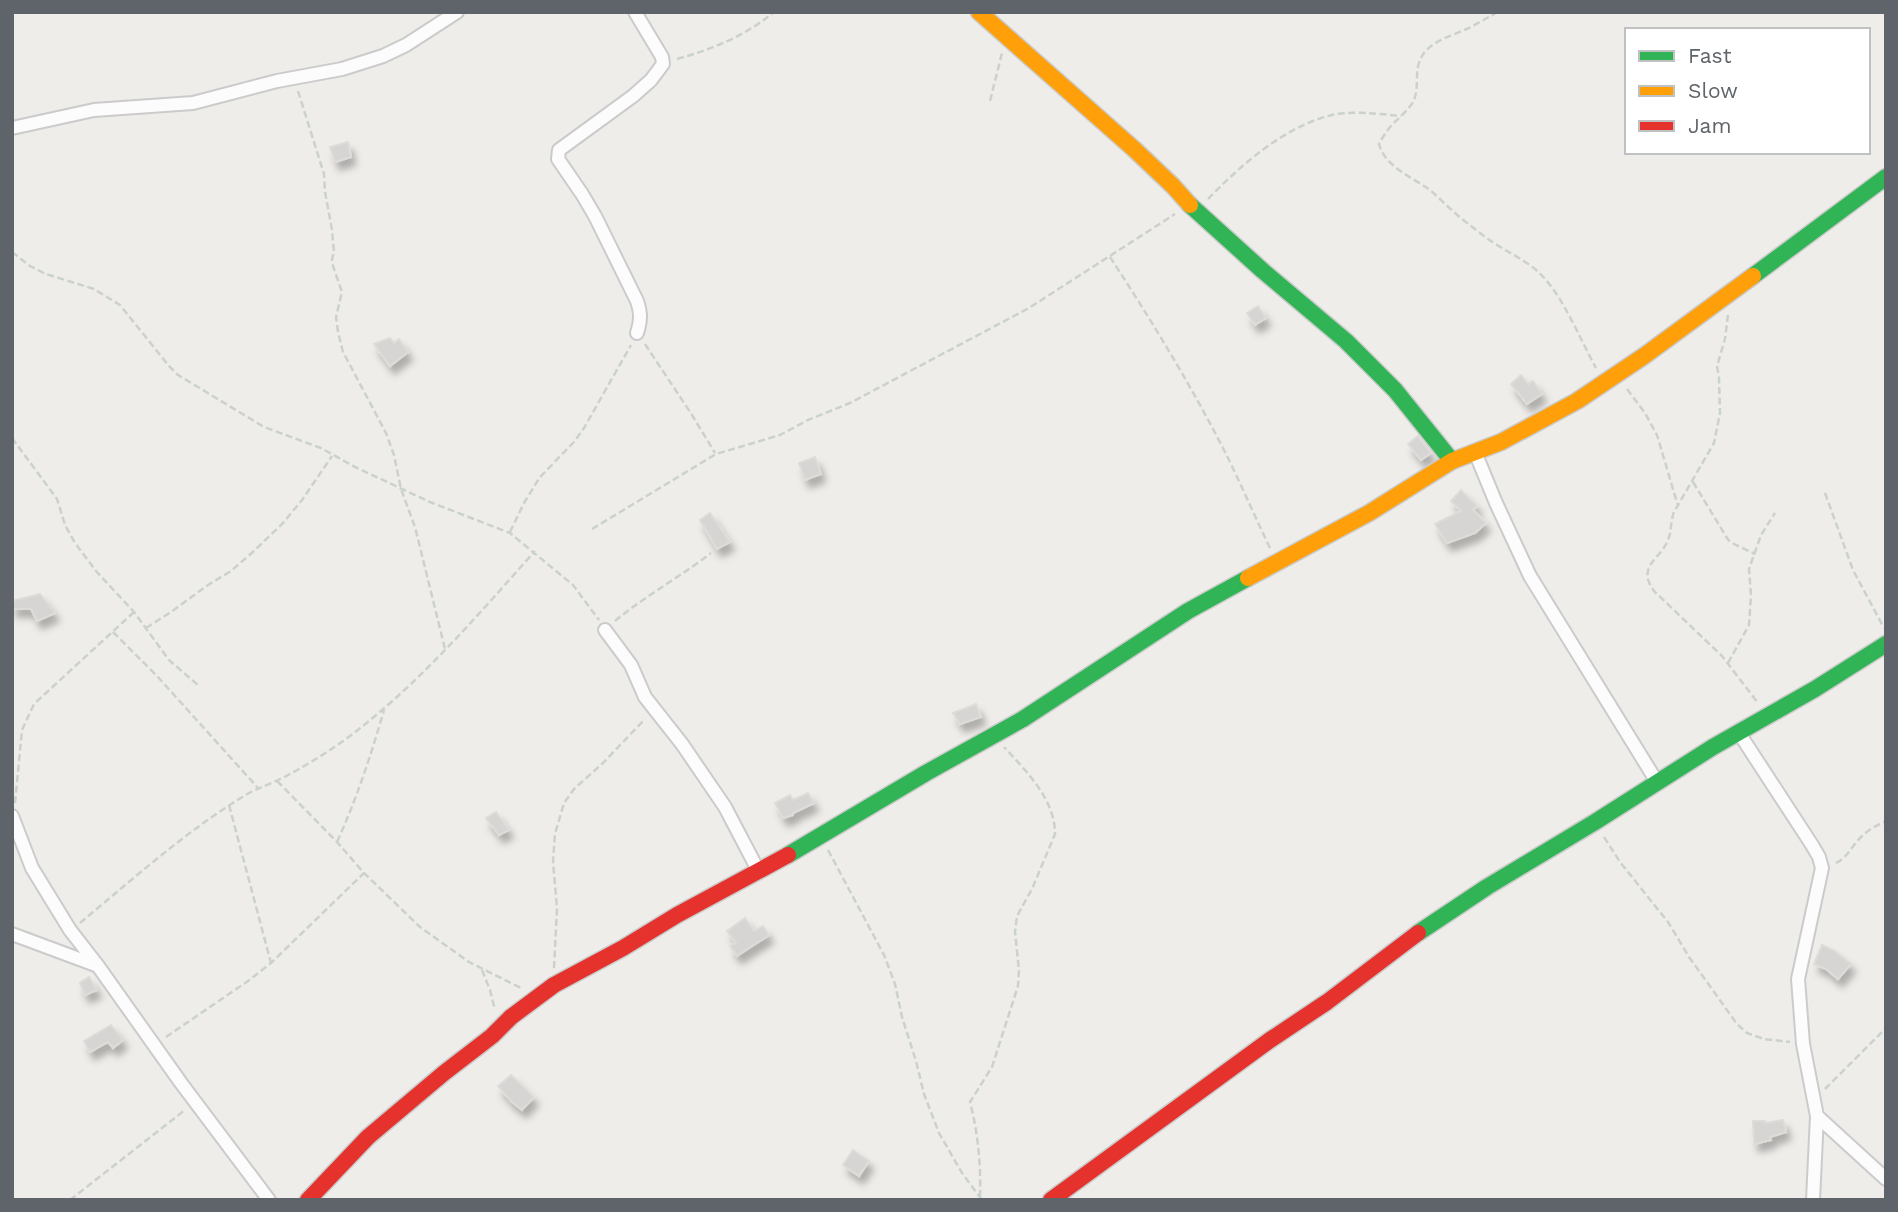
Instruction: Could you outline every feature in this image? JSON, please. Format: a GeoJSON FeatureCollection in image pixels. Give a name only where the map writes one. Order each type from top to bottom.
{"type":"FeatureCollection","features":[{"type":"Feature","properties":{"kind":"street"},"geometry":{"type":"LineString","coordinates":[[12,128],[94,110],[193,103],[342,69],[383,57],[457,12]]}},
{"type":"Feature","properties":{"kind":"street"},"geometry":{"type":"LineString","coordinates":[[635,12],[658,48],[663,64],[642,88],[557,154],[595,216],[636,301],[641,321],[637,333]]}},
{"type":"Feature","properties":{"kind":"street"},"geometry":{"type":"LineString","coordinates":[[979,12],[1134,149],[1192,208],[1346,341],[1395,390],[1452,461]]}},
{"type":"Feature","properties":{"kind":"street"},"geometry":{"type":"LineString","coordinates":[[308,1200],[368,1137],[492,1036],[511,1017],[554,985],[759,872],[1058,697],[1188,611],[1369,513],[1452,461],[1501,442],[1577,401],[1729,294],[1886,177]]}},
{"type":"Feature","properties":{"kind":"street"},"geometry":{"type":"LineString","coordinates":[[1475,452],[1530,576],[1657,782]]}},
{"type":"Feature","properties":{"kind":"street"},"geometry":{"type":"LineString","coordinates":[[605,629],[631,665],[645,697],[682,744],[725,807],[759,872]]}},
{"type":"Feature","properties":{"kind":"street"},"geometry":{"type":"LineString","coordinates":[[1051,1200],[1270,1040],[1327,1003],[1419,932],[1713,747],[1886,644]]}},
{"type":"Feature","properties":{"kind":"street"},"geometry":{"type":"LineString","coordinates":[[1739,733],[1812,845],[1822,869],[1798,979],[1803,1044],[1817,1116],[1814,1200]]}},
{"type":"Feature","properties":{"kind":"street"},"geometry":{"type":"LineString","coordinates":[[13,818],[33,869],[70,930],[269,1200]]}},
{"type":"Feature","properties":{"kind":"street"},"geometry":{"type":"LineString","coordinates":[[12,934],[99,966]]}},
{"type":"Feature","properties":{"kind":"street"},"geometry":{"type":"LineString","coordinates":[[1817,1116],[1886,1179]]}},
{"type":"Feature","properties":{"kind":"path"},"geometry":{"type":"LineString","coordinates":[[663,64],[740,36],[758,26],[774,12]]}},
{"type":"Feature","properties":{"kind":"path"},"geometry":{"type":"LineString","coordinates":[[1498,12],[1428,48],[1417,69],[1418,87],[1415,99],[1379,145],[1384,158],[1435,194],[1490,241],[1533,268],[1545,279],[1560,298],[1610,379],[1645,413],[1657,435],[1678,506]]}},
{"type":"Feature","properties":{"kind":"path"},"geometry":{"type":"LineString","coordinates":[[990,101],[1007,37]]}},
{"type":"Feature","properties":{"kind":"path"},"geometry":{"type":"LineString","coordinates":[[294,78],[324,174],[332,230],[333,266],[342,292],[337,317],[343,352],[386,433],[394,454],[445,649]]}},
{"type":"Feature","properties":{"kind":"path"},"geometry":{"type":"LineString","coordinates":[[592,529],[716,454],[780,435],[850,403],[1029,308],[1192,208],[1267,147],[1308,123],[1336,114],[1364,112],[1402,116]]}},
{"type":"Feature","properties":{"kind":"path"},"geometry":{"type":"LineString","coordinates":[[12,252],[46,274],[94,289],[114,300],[178,375],[264,427],[321,448],[401,489],[510,533],[573,585],[605,629],[632,607],[711,553]]}},
{"type":"Feature","properties":{"kind":"path"},"geometry":{"type":"LineString","coordinates":[[1110,257],[1197,402],[1278,562]]}},
{"type":"Feature","properties":{"kind":"path"},"geometry":{"type":"LineString","coordinates":[[1729,294],[1725,340],[1717,366],[1720,413],[1714,443],[1671,519],[1667,543],[1649,566],[1649,583],[1728,663],[1768,716]]}},
{"type":"Feature","properties":{"kind":"path"},"geometry":{"type":"LineString","coordinates":[[510,533],[540,477],[584,428],[637,333],[716,454]]}},
{"type":"Feature","properties":{"kind":"path"},"geometry":{"type":"LineString","coordinates":[[12,438],[57,499],[65,525],[96,571],[134,612],[169,660],[200,686]]}},
{"type":"Feature","properties":{"kind":"path"},"geometry":{"type":"LineString","coordinates":[[146,628],[231,571],[254,551],[302,500],[333,455]]}},
{"type":"Feature","properties":{"kind":"path"},"geometry":{"type":"LineString","coordinates":[[1692,482],[1730,542],[1755,554]]}},
{"type":"Feature","properties":{"kind":"path"},"geometry":{"type":"LineString","coordinates":[[1825,494],[1853,570],[1886,631]]}},
{"type":"Feature","properties":{"kind":"path"},"geometry":{"type":"LineString","coordinates":[[1728,663],[1749,625],[1749,569],[1761,535],[1775,513]]}},
{"type":"Feature","properties":{"kind":"path"},"geometry":{"type":"LineString","coordinates":[[70,930],[173,846],[229,805],[316,759],[384,708],[445,649],[535,551]]}},
{"type":"Feature","properties":{"kind":"path"},"geometry":{"type":"LineString","coordinates":[[13,818],[22,730],[28,714],[34,704],[134,612]]}},
{"type":"Feature","properties":{"kind":"path"},"geometry":{"type":"LineString","coordinates":[[113,632],[157,676],[258,788]]}},
{"type":"Feature","properties":{"kind":"path"},"geometry":{"type":"LineString","coordinates":[[337,842],[369,766],[384,708]]}},
{"type":"Feature","properties":{"kind":"path"},"geometry":{"type":"LineString","coordinates":[[554,985],[558,908],[553,862],[555,834],[564,803],[574,789],[654,710]]}},
{"type":"Feature","properties":{"kind":"path"},"geometry":{"type":"LineString","coordinates":[[981,1198],[979,1151],[970,1102],[992,1067],[1018,986],[1015,932],[1017,916],[1032,889],[1055,834],[1049,806],[1035,783],[992,735]]}},
{"type":"Feature","properties":{"kind":"path"},"geometry":{"type":"LineString","coordinates":[[276,781],[420,927],[482,970],[539,996]]}},
{"type":"Feature","properties":{"kind":"path"},"geometry":{"type":"LineString","coordinates":[[229,805],[271,963]]}},
{"type":"Feature","properties":{"kind":"path"},"geometry":{"type":"LineString","coordinates":[[1822,869],[1843,860],[1860,838],[1886,821]]}},
{"type":"Feature","properties":{"kind":"path"},"geometry":{"type":"LineString","coordinates":[[1595,822],[1620,862],[1668,922],[1689,957],[1737,1024],[1747,1033],[1764,1039],[1803,1044]]}},
{"type":"Feature","properties":{"kind":"path"},"geometry":{"type":"LineString","coordinates":[[820,836],[884,955],[895,984],[924,1094],[939,1133],[962,1173],[981,1198]]}},
{"type":"Feature","properties":{"kind":"path"},"geometry":{"type":"LineString","coordinates":[[154,1044],[271,963],[364,873]]}},
{"type":"Feature","properties":{"kind":"path"},"geometry":{"type":"LineString","coordinates":[[482,970],[495,1006],[492,1036]]}},
{"type":"Feature","properties":{"kind":"path"},"geometry":{"type":"LineString","coordinates":[[1815,1098],[1886,1028]]}},
{"type":"Feature","properties":{"kind":"path"},"geometry":{"type":"LineString","coordinates":[[70,1200],[196,1102]]}},
{"type":"Feature","properties":{"kind":"building"},"geometry":{"type":"Polygon","coordinates":[[[348,142],[351,157],[335,162],[330,147],[348,142]]]}},
{"type":"Feature","properties":{"kind":"building"},"geometry":{"type":"Polygon","coordinates":[[[1258,306],[1266,318],[1255,325],[1247,313],[1258,306]]]}},
{"type":"Feature","properties":{"kind":"building"},"geometry":{"type":"Polygon","coordinates":[[[390,338],[394,343],[399,339],[408,352],[390,366],[374,344],[390,338]]]}},
{"type":"Feature","properties":{"kind":"building"},"geometry":{"type":"Polygon","coordinates":[[[1521,375],[1528,384],[1533,381],[1542,394],[1527,404],[1511,384],[1521,375]]]}},
{"type":"Feature","properties":{"kind":"building"},"geometry":{"type":"Polygon","coordinates":[[[1418,436],[1431,453],[1421,460],[1408,444],[1418,436]]]}},
{"type":"Feature","properties":{"kind":"building"},"geometry":{"type":"Polygon","coordinates":[[[815,457],[821,474],[805,480],[799,463],[815,457]]]}},
{"type":"Feature","properties":{"kind":"building"},"geometry":{"type":"Polygon","coordinates":[[[1461,490],[1477,506],[1473,510],[1486,523],[1475,533],[1447,543],[1435,524],[1461,511],[1451,501],[1461,490]]]}},
{"type":"Feature","properties":{"kind":"building"},"geometry":{"type":"Polygon","coordinates":[[[710,513],[730,542],[717,549],[700,520],[710,513]]]}},
{"type":"Feature","properties":{"kind":"building"},"geometry":{"type":"Polygon","coordinates":[[[40,594],[55,613],[37,621],[31,609],[12,609],[12,601],[40,594]]]}},
{"type":"Feature","properties":{"kind":"building"},"geometry":{"type":"Polygon","coordinates":[[[976,704],[981,717],[960,724],[953,713],[976,704]]]}},
{"type":"Feature","properties":{"kind":"building"},"geometry":{"type":"Polygon","coordinates":[[[808,793],[814,803],[783,818],[775,803],[790,795],[793,800],[808,793]]]}},
{"type":"Feature","properties":{"kind":"building"},"geometry":{"type":"Polygon","coordinates":[[[496,812],[509,830],[499,835],[486,818],[496,812]]]}},
{"type":"Feature","properties":{"kind":"building"},"geometry":{"type":"Polygon","coordinates":[[[745,918],[754,931],[763,926],[769,935],[737,956],[730,946],[736,943],[727,931],[745,918]]]}},
{"type":"Feature","properties":{"kind":"building"},"geometry":{"type":"Polygon","coordinates":[[[1822,945],[1835,951],[1851,964],[1838,979],[1826,969],[1814,964],[1822,945]]]}},
{"type":"Feature","properties":{"kind":"building"},"geometry":{"type":"Polygon","coordinates":[[[89,977],[97,990],[85,995],[80,983],[89,977]]]}},
{"type":"Feature","properties":{"kind":"building"},"geometry":{"type":"Polygon","coordinates":[[[111,1025],[123,1040],[113,1048],[108,1042],[90,1052],[84,1041],[111,1025]]]}},
{"type":"Feature","properties":{"kind":"building"},"geometry":{"type":"Polygon","coordinates":[[[511,1075],[534,1097],[522,1110],[498,1086],[511,1075]]]}},
{"type":"Feature","properties":{"kind":"building"},"geometry":{"type":"Polygon","coordinates":[[[1783,1120],[1786,1132],[1770,1137],[1771,1140],[1754,1144],[1753,1121],[1765,1123],[1783,1120]]]}},
{"type":"Feature","properties":{"kind":"building"},"geometry":{"type":"Polygon","coordinates":[[[853,1150],[869,1161],[859,1176],[843,1165],[853,1150]]]}},
{"type":"Feature","properties":{"kind":"traffic: fast"},"geometry":{"type":"LineString","coordinates":[[1753,276],[1886,177]]}},
{"type":"Feature","properties":{"kind":"traffic: fast"},"geometry":{"type":"LineString","coordinates":[[1190,205],[1346,341],[1395,390],[1452,461]]}},
{"type":"Feature","properties":{"kind":"traffic: fast"},"geometry":{"type":"LineString","coordinates":[[788,855],[1023,719],[1188,611],[1248,578]]}},
{"type":"Feature","properties":{"kind":"traffic: fast"},"geometry":{"type":"LineString","coordinates":[[1418,933],[1487,887],[1713,747],[1815,689],[1886,644]]}},
{"type":"Feature","properties":{"kind":"traffic: slow"},"geometry":{"type":"LineString","coordinates":[[979,12],[1134,149],[1190,205]]}},
{"type":"Feature","properties":{"kind":"traffic: slow"},"geometry":{"type":"LineString","coordinates":[[1248,578],[1369,513],[1452,461],[1501,442],[1577,401],[1644,356],[1753,276]]}},
{"type":"Feature","properties":{"kind":"traffic: jam"},"geometry":{"type":"LineString","coordinates":[[308,1200],[368,1137],[492,1036],[511,1017],[554,985],[788,855]]}},
{"type":"Feature","properties":{"kind":"traffic: jam"},"geometry":{"type":"LineString","coordinates":[[1051,1200],[1270,1040],[1327,1002],[1418,933]]}}]}
